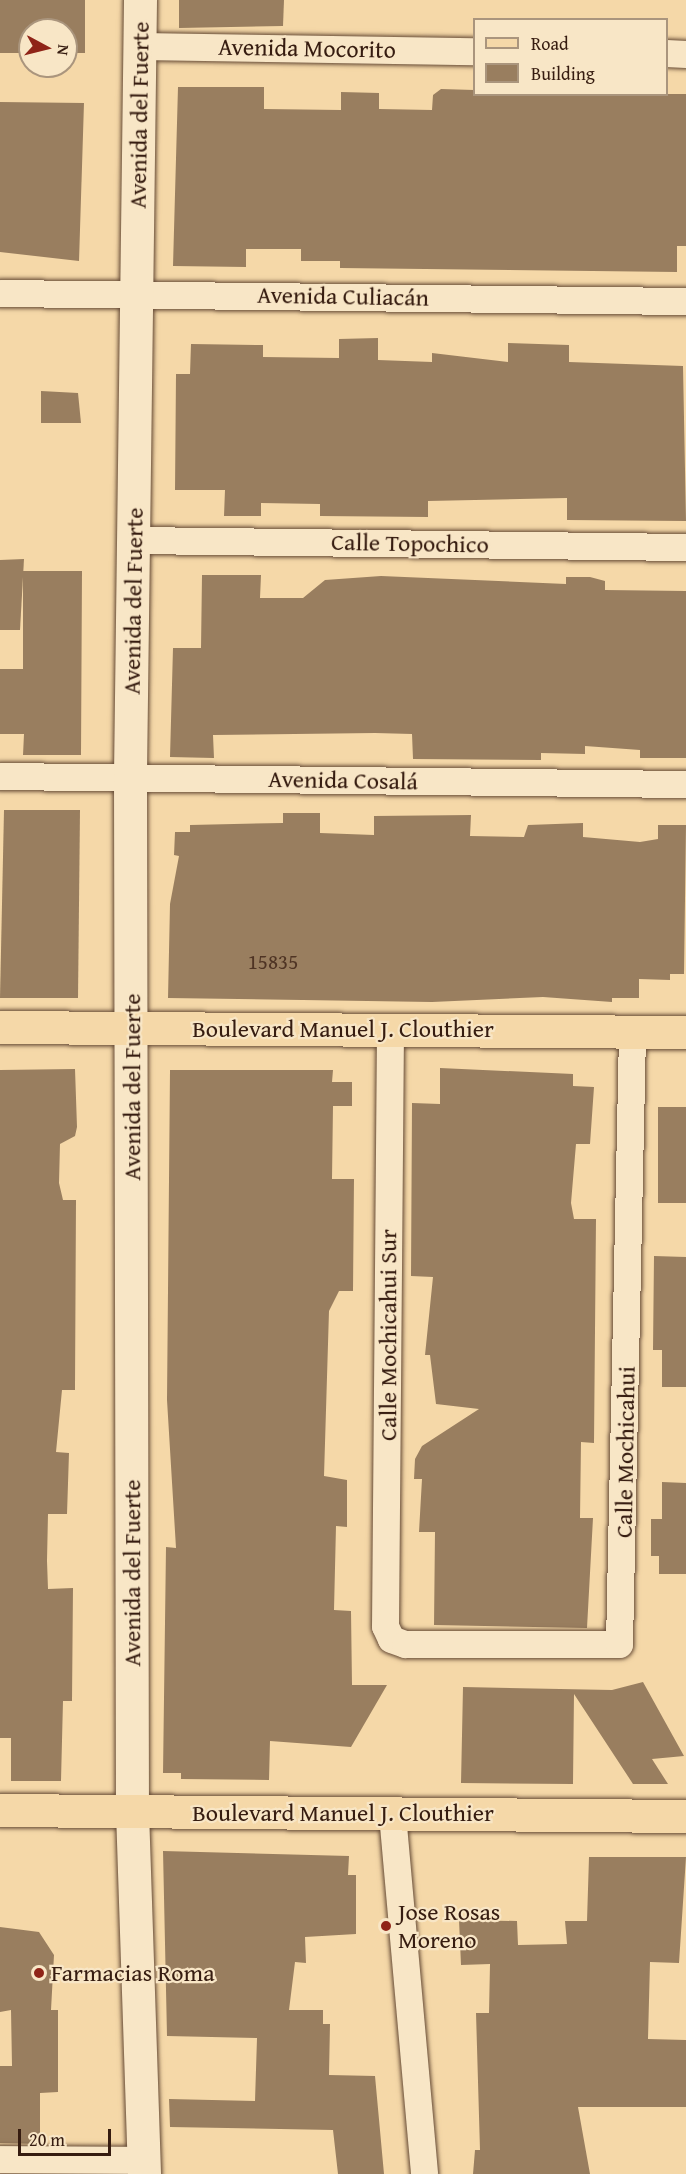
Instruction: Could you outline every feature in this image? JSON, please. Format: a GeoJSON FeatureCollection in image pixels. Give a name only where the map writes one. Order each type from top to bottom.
{"type":"FeatureCollection","features":[{"type":"Feature","properties":{"kind":"main road","name":"Boulevard Manuel J. Clouthier"},"geometry":{"type":"LineString","coordinates":[[0,1027],[686,1032]]}},
{"type":"Feature","properties":{"kind":"main road","name":"Boulevard Manuel J. Clouthier"},"geometry":{"type":"LineString","coordinates":[[0,1810],[686,1816]]}},
{"type":"Feature","properties":{"kind":"street","name":"Avenida del Fuerte"},"geometry":{"type":"LineString","coordinates":[[140,0],[135,292],[135,540],[130,777],[132,1811],[143,2167]]}},
{"type":"Feature","properties":{"kind":"street","name":"Avenida Mocorito"},"geometry":{"type":"LineString","coordinates":[[140,46],[473,51]]}},
{"type":"Feature","properties":{"kind":"street"},"geometry":{"type":"LineString","coordinates":[[668,53],[686,54]]}},
{"type":"Feature","properties":{"kind":"street","name":"Avenida Culiacán"},"geometry":{"type":"LineString","coordinates":[[0,293],[135,292],[686,301]]}},
{"type":"Feature","properties":{"kind":"street","name":"Calle Topochico"},"geometry":{"type":"LineString","coordinates":[[135,540],[686,547]]}},
{"type":"Feature","properties":{"kind":"street","name":"Avenida Cosalá"},"geometry":{"type":"LineString","coordinates":[[0,777],[686,784]]}},
{"type":"Feature","properties":{"kind":"street","name":"Calle Mochicahui Sur"},"geometry":{"type":"LineString","coordinates":[[390,1030],[385,1626],[391,1639]]}},
{"type":"Feature","properties":{"kind":"street","name":"Calle Mochicahui"},"geometry":{"type":"LineString","coordinates":[[391,1639],[405,1644],[619,1644],[632,1032]]}},
{"type":"Feature","properties":{"kind":"street"},"geometry":{"type":"LineString","coordinates":[[392,1814],[424,2174]]}},
{"type":"Feature","properties":{"kind":"street"},"geometry":{"type":"LineString","coordinates":[[0,2159],[143,2167]]}},
{"type":"Feature","properties":{"kind":"building"},"geometry":{"type":"Polygon","coordinates":[[[0,0],[85,0],[85,53],[78,53],[78,18],[18,18],[18,53],[0,53],[0,0]]]}},
{"type":"Feature","properties":{"kind":"building"},"geometry":{"type":"Polygon","coordinates":[[[179,0],[284,0],[283,26],[179,28],[179,0]]]}},
{"type":"Feature","properties":{"kind":"building"},"geometry":{"type":"Polygon","coordinates":[[[178,87],[264,87],[264,109],[341,110],[341,92],[379,93],[379,109],[432,110],[433,95],[441,89],[473,90],[473,96],[668,96],[668,94],[686,94],[686,246],[677,246],[677,272],[340,268],[340,261],[301,261],[301,249],[246,249],[246,267],[173,266],[178,87]]]}},
{"type":"Feature","properties":{"kind":"building"},"geometry":{"type":"Polygon","coordinates":[[[0,102],[84,103],[79,261],[0,252],[0,102]]]}},
{"type":"Feature","properties":{"kind":"building"},"geometry":{"type":"Polygon","coordinates":[[[378,338],[378,360],[432,362],[432,353],[508,362],[508,343],[569,345],[569,362],[683,366],[686,521],[567,520],[567,498],[428,501],[428,517],[320,516],[320,504],[261,503],[261,516],[224,516],[225,490],[175,490],[176,374],[190,374],[191,344],[263,345],[263,357],[339,358],[339,339],[378,338]]]}},
{"type":"Feature","properties":{"kind":"building"},"geometry":{"type":"Polygon","coordinates":[[[41,391],[78,393],[81,423],[41,423],[41,391]]]}},
{"type":"Feature","properties":{"kind":"building"},"geometry":{"type":"Polygon","coordinates":[[[24,559],[20,630],[0,630],[0,560],[24,559]]]}},
{"type":"Feature","properties":{"kind":"building"},"geometry":{"type":"Polygon","coordinates":[[[23,571],[82,571],[81,755],[23,755],[24,734],[0,734],[0,669],[23,669],[23,571]]]}},
{"type":"Feature","properties":{"kind":"building"},"geometry":{"type":"Polygon","coordinates":[[[202,575],[261,575],[260,598],[303,598],[325,580],[381,576],[566,584],[566,577],[590,577],[605,581],[605,590],[686,591],[686,758],[640,758],[640,750],[585,746],[585,754],[541,753],[541,760],[413,759],[412,734],[375,733],[213,735],[214,758],[170,757],[173,648],[201,648],[202,575]]]}},
{"type":"Feature","properties":{"kind":"building"},"geometry":{"type":"Polygon","coordinates":[[[4,810],[80,810],[78,998],[0,998],[4,810]]]}},
{"type":"Feature","properties":{"kind":"building"},"geometry":{"type":"Polygon","coordinates":[[[283,813],[320,813],[320,833],[374,835],[374,816],[471,815],[470,836],[524,837],[528,825],[583,823],[583,837],[640,842],[658,839],[658,825],[686,825],[684,974],[670,974],[670,980],[639,979],[639,998],[612,998],[612,1002],[543,997],[432,1002],[168,998],[170,904],[179,856],[174,855],[175,832],[190,832],[190,825],[283,823],[283,813]]]}},
{"type":"Feature","properties":{"kind":"building"},"geometry":{"type":"Polygon","coordinates":[[[440,1068],[573,1074],[573,1086],[594,1087],[590,1144],[576,1144],[571,1203],[574,1219],[596,1219],[594,1443],[581,1442],[580,1518],[593,1518],[587,1628],[434,1625],[435,1532],[419,1532],[422,1479],[414,1479],[415,1459],[422,1446],[479,1409],[436,1404],[430,1355],[425,1355],[433,1277],[411,1276],[412,1103],[440,1104],[440,1068]]]}},
{"type":"Feature","properties":{"kind":"building"},"geometry":{"type":"Polygon","coordinates":[[[75,1069],[77,1127],[75,1136],[60,1144],[59,1183],[63,1200],[76,1200],[75,1390],[62,1390],[56,1452],[69,1453],[67,1514],[48,1514],[47,1561],[48,1589],[73,1588],[72,1701],[63,1701],[61,1781],[11,1781],[11,1738],[0,1738],[0,1070],[75,1069]]]}},
{"type":"Feature","properties":{"kind":"building"},"geometry":{"type":"Polygon","coordinates":[[[170,1070],[333,1070],[332,1082],[352,1082],[352,1106],[333,1106],[332,1179],[354,1179],[353,1291],[339,1291],[329,1311],[324,1476],[347,1480],[347,1527],[336,1526],[334,1610],[351,1611],[352,1685],[387,1685],[351,1747],[270,1741],[269,1780],[181,1779],[181,1773],[163,1773],[166,1547],[176,1548],[167,1400],[170,1070]]]}},
{"type":"Feature","properties":{"kind":"building"},"geometry":{"type":"Polygon","coordinates":[[[658,1107],[686,1107],[686,1203],[658,1203],[658,1107]]]}},
{"type":"Feature","properties":{"kind":"building"},"geometry":{"type":"Polygon","coordinates":[[[654,1256],[686,1257],[686,1387],[662,1387],[662,1350],[653,1350],[654,1256]]]}},
{"type":"Feature","properties":{"kind":"building"},"geometry":{"type":"Polygon","coordinates":[[[662,1482],[686,1483],[686,1574],[659,1574],[659,1556],[651,1556],[651,1519],[662,1519],[662,1482]]]}},
{"type":"Feature","properties":{"kind":"building"},"geometry":{"type":"Polygon","coordinates":[[[643,1682],[684,1756],[652,1759],[668,1784],[633,1784],[574,1694],[573,1784],[461,1783],[463,1687],[612,1690],[643,1682]]]}},
{"type":"Feature","properties":{"kind":"building"},"geometry":{"type":"Polygon","coordinates":[[[163,1851],[349,1856],[348,1875],[356,1875],[356,1934],[305,1937],[306,1963],[295,1962],[289,2010],[323,2010],[323,2024],[330,2024],[329,2075],[375,2076],[384,2174],[338,2174],[333,2130],[170,2127],[169,2099],[255,2101],[257,2038],[167,2036],[163,1851]]]}},
{"type":"Feature","properties":{"kind":"building"},"geometry":{"type":"Polygon","coordinates":[[[589,1857],[686,1857],[679,1963],[650,1962],[648,2039],[686,2040],[686,2107],[578,2107],[590,2174],[473,2174],[475,2150],[480,2150],[476,2013],[489,2013],[490,1964],[461,1965],[459,1920],[517,1921],[518,1945],[567,1944],[565,1921],[587,1921],[589,1857]]]}},
{"type":"Feature","properties":{"kind":"building"},"geometry":{"type":"Polygon","coordinates":[[[0,1927],[39,1932],[54,1955],[51,2010],[58,2010],[58,2092],[40,2093],[40,2144],[0,2143],[0,2066],[12,2066],[11,2010],[0,2012],[0,1927]]]}},
{"type":"Feature","properties":{"kind":"place","name":"Jose Rosas Moreno"},"geometry":{"type":"Point","coordinates":[386,1926]}},
{"type":"Feature","properties":{"kind":"place","name":"Farmacias Roma"},"geometry":{"type":"Point","coordinates":[39,1973]}}]}
